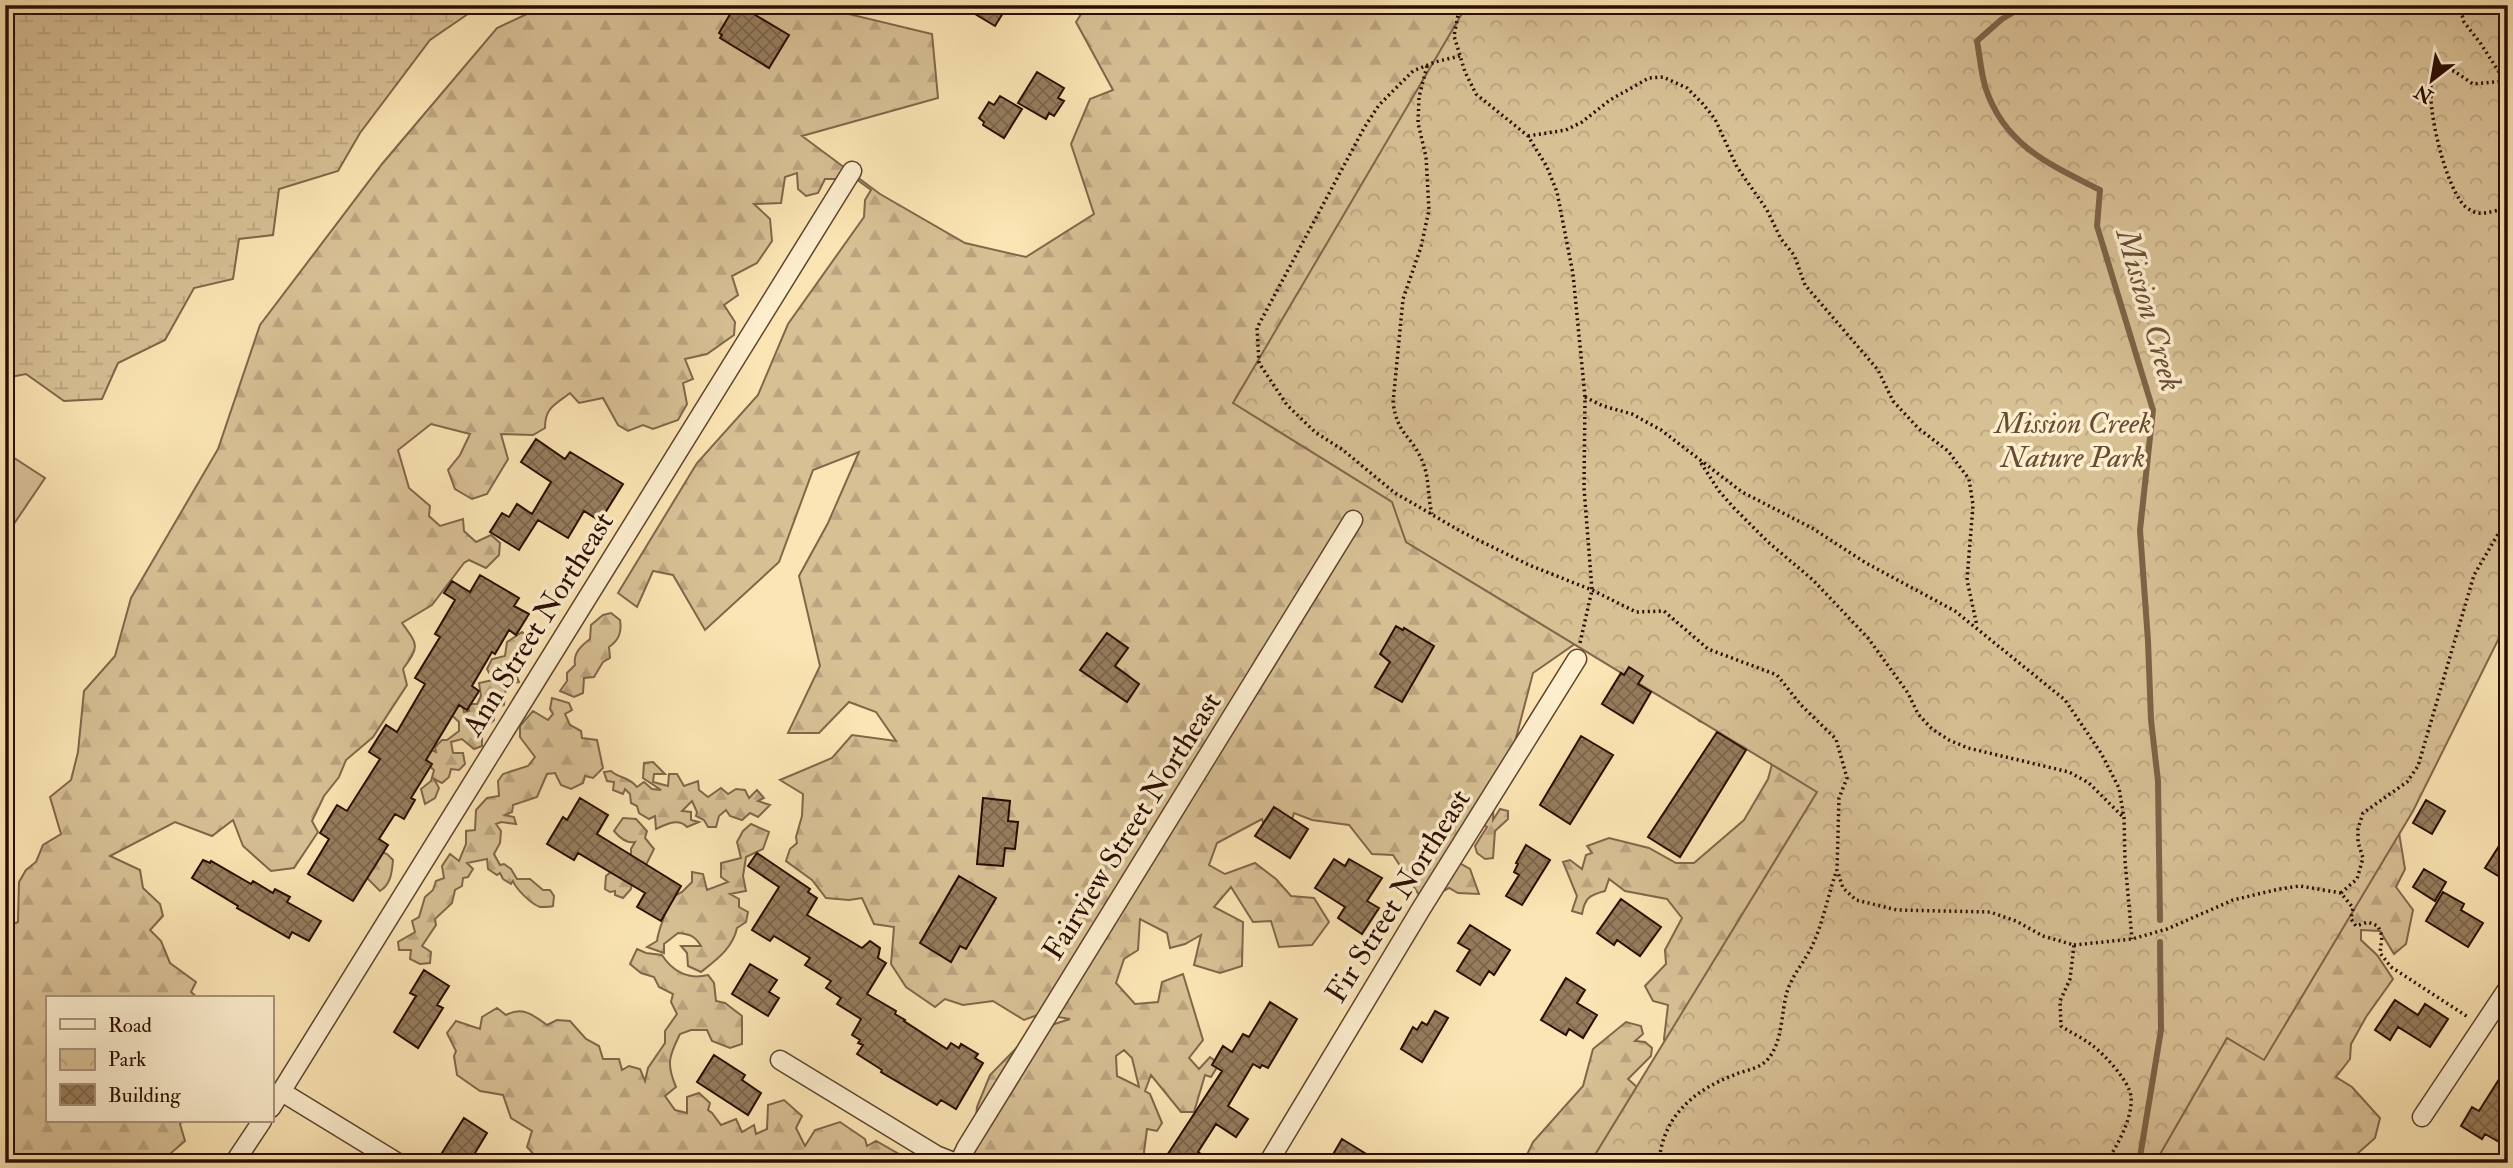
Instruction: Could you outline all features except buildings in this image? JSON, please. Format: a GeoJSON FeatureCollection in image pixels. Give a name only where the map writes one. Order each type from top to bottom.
{"type":"FeatureCollection","features":[{"type":"Feature","properties":{"kind":"street","name":"Ann Street Northeast"},"geometry":{"type":"LineString","coordinates":[[273,1105],[852,171]]}},
{"type":"Feature","properties":{"kind":"street","name":"Fairview Street Northeast"},"geometry":{"type":"LineString","coordinates":[[958,1163],[1353,520]]}},
{"type":"Feature","properties":{"kind":"street","name":"Fir Street Northeast"},"geometry":{"type":"LineString","coordinates":[[1268,1163],[1421,909],[1577,659]]}},
{"type":"Feature","properties":{"kind":"street"},"geometry":{"type":"LineString","coordinates":[[2422,1116],[2502,1009],[2508,988]]}},
{"type":"Feature","properties":{"kind":"street"},"geometry":{"type":"LineString","coordinates":[[780,1060],[936,1155],[958,1163]]}},
{"type":"Feature","properties":{"kind":"street"},"geometry":{"type":"LineString","coordinates":[[282,1092],[398,1163]]}},
{"type":"Feature","properties":{"kind":"street"},"geometry":{"type":"LineString","coordinates":[[234,1163],[261,1122]]}},
{"type":"Feature","properties":{"kind":"path"},"geometry":{"type":"LineString","coordinates":[[1460,5],[1454,36],[1460,57],[1476,94],[1528,136],[1546,167],[1557,192],[1573,274],[1585,397],[1584,488],[1592,590],[1577,659]]}},
{"type":"Feature","properties":{"kind":"path"},"geometry":{"type":"LineString","coordinates":[[2459,5],[2464,22],[2508,86]]}},
{"type":"Feature","properties":{"kind":"path"},"geometry":{"type":"LineString","coordinates":[[1460,57],[1413,71],[1396,86],[1364,128],[1257,328],[1259,363],[1287,405],[1315,432],[1343,450],[1395,493],[1433,516],[1530,565],[1592,590],[1636,612],[1664,611],[1709,649],[1777,675],[1801,705],[1836,739],[1847,778],[1839,798],[1837,870],[1813,944],[1788,989],[1779,1034],[1768,1059],[1752,1069],[1714,1083],[1688,1100],[1669,1123],[1660,1150],[1659,1163]]}},
{"type":"Feature","properties":{"kind":"path"},"geometry":{"type":"LineString","coordinates":[[1427,65],[1419,97],[1418,123],[1426,157],[1429,210],[1421,247],[1403,299],[1393,403],[1395,420],[1421,457],[1427,475],[1429,504],[1433,516]]}},
{"type":"Feature","properties":{"kind":"path"},"geometry":{"type":"LineString","coordinates":[[2505,81],[2473,84],[2454,71],[2442,69],[2435,74],[2431,83],[2431,97],[2437,144],[2459,200],[2466,208],[2476,212],[2488,214],[2508,209]]}},
{"type":"Feature","properties":{"kind":"path"},"geometry":{"type":"LineString","coordinates":[[1528,136],[1566,130],[1649,78],[1663,77],[1687,88],[1703,104],[1716,119],[1737,167],[1767,211],[1781,239],[1794,255],[1805,285],[1878,370],[1894,401],[1918,428],[1948,452],[1969,480],[1973,515],[1967,580],[1977,628]]}},
{"type":"Feature","properties":{"kind":"path"},"geometry":{"type":"LineString","coordinates":[[1585,397],[1603,406],[1632,414],[1661,430],[1742,492],[1812,528],[1866,563],[1955,611],[2065,700],[2119,788],[2124,818],[2124,861],[2132,939]]}},
{"type":"Feature","properties":{"kind":"path"},"geometry":{"type":"LineString","coordinates":[[1698,459],[1734,508],[1768,542],[1813,580],[1868,638],[1908,693],[1918,714],[1932,729],[1948,740],[1968,748],[2069,772],[2089,783],[2124,818]]}},
{"type":"Feature","properties":{"kind":"path"},"geometry":{"type":"LineString","coordinates":[[2341,893],[2357,878],[2363,858],[2358,842],[2358,828],[2364,813],[2407,782],[2418,766],[2474,575],[2508,517]]}},
{"type":"Feature","properties":{"kind":"path"},"geometry":{"type":"LineString","coordinates":[[1837,870],[1843,888],[1856,900],[1897,910],[1990,912],[2017,921],[2043,936],[2074,945],[2132,939],[2167,929],[2233,900],[2267,891],[2301,886],[2341,893],[2353,908],[2351,919],[2356,926],[2368,922],[2378,926],[2382,936],[2380,953],[2390,967],[2468,1017]]}},
{"type":"Feature","properties":{"kind":"path"},"geometry":{"type":"LineString","coordinates":[[2074,945],[2070,979],[2060,1001],[2061,1026],[2093,1045],[2123,1079],[2131,1097],[2127,1118],[2106,1163]]}},
{"type":"Feature","properties":{"kind":"green space"},"geometry":{"type":"Polygon","coordinates":[[[5,5],[481,5],[430,40],[360,133],[338,171],[279,189],[273,235],[239,239],[233,279],[194,288],[165,340],[118,363],[102,399],[64,401],[26,374],[5,378],[5,5]]]}},
{"type":"Feature","properties":{"kind":"green space"},"geometry":{"type":"Polygon","coordinates":[[[546,5],[838,5],[840,12],[932,34],[938,98],[802,136],[880,194],[965,243],[1026,257],[1094,214],[1071,144],[1090,99],[1113,90],[1076,22],[1087,5],[1868,5],[2394,802],[2405,869],[2396,887],[2413,910],[2406,944],[2394,954],[2380,931],[2361,930],[2361,940],[2377,955],[2393,979],[2366,1017],[2351,1044],[2350,1059],[2336,1077],[2352,1087],[2380,1118],[2375,1138],[2347,1163],[1523,1163],[1533,1142],[1583,1086],[1593,1049],[1626,1022],[1641,1026],[1643,1034],[1635,1041],[1645,1042],[1652,1048],[1651,1056],[1628,1079],[1647,1096],[1667,1055],[1664,1039],[1668,1005],[1653,1001],[1645,986],[1666,964],[1665,950],[1682,918],[1667,899],[1625,891],[1609,879],[1605,891],[1586,901],[1582,914],[1572,911],[1577,896],[1563,862],[1570,860],[1582,869],[1586,855],[1592,853],[1587,846],[1609,838],[1649,848],[1676,863],[1694,863],[1744,820],[1768,779],[1779,738],[1726,731],[1699,721],[1672,681],[1585,637],[1533,673],[1509,765],[1494,788],[1493,820],[1500,809],[1508,811],[1508,819],[1495,831],[1493,858],[1485,859],[1477,853],[1475,846],[1487,827],[1473,817],[1456,861],[1470,869],[1479,894],[1458,893],[1449,888],[1423,901],[1393,855],[1372,854],[1349,825],[1312,820],[1294,813],[1288,832],[1266,831],[1262,819],[1217,843],[1209,865],[1225,874],[1255,863],[1276,879],[1291,896],[1314,898],[1329,922],[1312,945],[1279,947],[1271,921],[1253,922],[1231,887],[1214,907],[1243,922],[1242,966],[1220,973],[1194,965],[1201,935],[1185,944],[1170,948],[1167,933],[1140,919],[1138,950],[1124,959],[1116,983],[1135,1004],[1158,1002],[1162,982],[1183,974],[1203,1040],[1189,1058],[1199,1069],[1210,1057],[1219,1064],[1211,1077],[1205,1075],[1194,1112],[1181,1112],[1151,1075],[1145,1091],[1150,1094],[1162,1123],[1157,1131],[1147,1129],[1143,1160],[1140,1163],[976,1163],[963,1136],[975,1128],[977,1107],[990,1075],[1033,1031],[1070,1019],[1040,1014],[1024,1020],[993,1001],[963,1005],[945,999],[935,1007],[906,987],[891,964],[894,927],[874,924],[862,898],[826,898],[812,880],[786,861],[790,849],[797,843],[803,794],[780,780],[832,758],[852,735],[896,741],[876,712],[849,702],[819,733],[788,733],[820,666],[799,576],[828,523],[859,452],[813,470],[779,562],[705,630],[673,575],[653,571],[637,607],[618,593],[697,463],[758,395],[788,324],[864,217],[865,200],[871,190],[852,176],[825,179],[818,193],[806,196],[798,189],[797,173],[785,177],[781,203],[754,204],[770,219],[772,241],[757,263],[732,276],[738,295],[724,305],[735,322],[734,335],[707,354],[685,359],[693,379],[683,383],[687,404],[678,420],[653,429],[643,425],[628,431],[618,425],[603,398],[579,403],[570,393],[549,411],[545,428],[533,435],[501,434],[508,459],[487,494],[472,499],[455,489],[448,470],[460,455],[470,434],[431,424],[398,450],[409,488],[430,506],[429,516],[440,526],[463,519],[464,531],[476,542],[491,535],[500,543],[499,555],[486,568],[469,560],[464,563],[432,605],[402,623],[415,646],[403,669],[407,685],[373,737],[346,760],[339,777],[324,796],[312,821],[318,832],[294,868],[271,871],[243,846],[233,820],[212,836],[175,822],[110,856],[140,870],[143,888],[160,904],[163,916],[150,930],[161,941],[170,963],[196,982],[191,992],[196,996],[46,996],[46,1122],[182,1122],[180,1124],[185,1141],[171,1153],[167,1163],[5,1163],[5,927],[18,922],[19,882],[26,870],[36,862],[43,845],[61,834],[50,797],[71,780],[78,752],[84,691],[115,656],[131,598],[218,449],[260,325],[382,164],[497,28],[546,5]],[[1124,1050],[1116,1056],[1117,1076],[1139,1087],[1132,1058],[1124,1050]]]}},
{"type":"Feature","properties":{"kind":"green space","name":"Mission Creek Nature Park"},"geometry":{"type":"Polygon","coordinates":[[[1467,5],[2496,5],[2508,11],[2508,620],[2413,811],[2264,1060],[2227,1038],[2155,1163],[1590,1163],[1817,792],[1406,542],[1392,502],[1233,403],[1467,5]]]}},
{"type":"Feature","properties":{"kind":"green space"},"geometry":{"type":"Polygon","coordinates":[[[5,452],[45,478],[5,537],[5,452]]]}},
{"type":"Feature","properties":{"kind":"green space"},"geometry":{"type":"Polygon","coordinates":[[[611,613],[620,620],[621,628],[617,639],[609,647],[610,658],[603,662],[594,677],[584,678],[583,693],[574,697],[560,691],[567,681],[567,673],[575,665],[576,653],[590,639],[591,625],[603,615],[611,613]]]}},
{"type":"Feature","properties":{"kind":"green space"},"geometry":{"type":"Polygon","coordinates":[[[522,632],[530,639],[525,654],[510,661],[519,682],[506,685],[504,705],[493,708],[494,720],[482,730],[482,746],[474,749],[462,739],[451,742],[453,753],[463,753],[465,764],[459,770],[451,769],[449,777],[442,783],[434,779],[439,788],[435,798],[425,804],[421,789],[431,781],[434,770],[428,765],[426,758],[432,750],[436,752],[435,747],[442,740],[447,740],[459,731],[459,722],[448,712],[462,703],[464,712],[469,711],[468,704],[477,704],[481,696],[479,683],[493,680],[487,669],[492,659],[505,656],[507,642],[522,632]]]}},
{"type":"Feature","properties":{"kind":"green space"},"geometry":{"type":"Polygon","coordinates":[[[552,698],[569,703],[572,710],[565,714],[570,725],[581,731],[582,738],[597,740],[603,768],[593,778],[585,776],[583,783],[571,789],[561,785],[555,773],[547,774],[537,797],[513,805],[512,812],[505,815],[514,817],[516,824],[496,824],[501,831],[500,843],[494,854],[500,865],[504,864],[511,869],[517,879],[530,879],[543,890],[550,890],[554,896],[553,906],[540,907],[532,903],[513,881],[511,884],[503,879],[500,873],[497,875],[488,869],[487,859],[467,863],[473,869],[468,877],[463,878],[462,886],[455,890],[452,903],[435,919],[436,925],[422,946],[431,952],[430,963],[420,964],[410,959],[411,950],[399,950],[398,942],[415,932],[412,921],[419,917],[425,897],[433,890],[436,881],[444,878],[442,866],[450,854],[459,861],[466,844],[466,831],[475,830],[476,810],[487,798],[499,796],[498,781],[503,774],[528,766],[535,757],[520,737],[520,726],[533,711],[548,720],[553,714],[550,709],[552,698]]]}},
{"type":"Feature","properties":{"kind":"green space"},"geometry":{"type":"Polygon","coordinates":[[[653,762],[665,774],[654,774],[653,782],[668,786],[669,774],[677,774],[684,786],[698,781],[699,790],[708,797],[721,788],[728,794],[736,789],[745,790],[749,798],[757,790],[764,798],[758,801],[770,805],[758,817],[750,813],[742,820],[730,816],[726,810],[719,816],[716,827],[708,827],[704,820],[696,816],[692,801],[682,811],[691,812],[691,820],[699,822],[687,827],[684,824],[672,823],[656,829],[655,816],[649,819],[639,813],[637,806],[631,803],[630,794],[625,789],[623,794],[613,790],[614,782],[607,781],[604,772],[611,771],[637,787],[644,782],[652,789],[661,790],[643,778],[644,763],[653,762]]]}},
{"type":"Feature","properties":{"kind":"green space"},"geometry":{"type":"Polygon","coordinates":[[[623,818],[636,819],[647,831],[645,838],[654,849],[646,865],[631,857],[635,842],[620,838],[614,831],[623,818]]]}},
{"type":"Feature","properties":{"kind":"green space"},"geometry":{"type":"Polygon","coordinates":[[[751,824],[769,832],[763,849],[746,857],[743,876],[746,891],[730,894],[739,899],[739,907],[748,912],[746,922],[737,928],[728,948],[701,972],[688,966],[687,953],[681,946],[701,946],[692,936],[678,933],[664,944],[664,953],[647,947],[657,941],[667,900],[682,892],[692,882],[692,872],[703,874],[707,890],[728,882],[721,877],[721,863],[741,858],[737,842],[751,824]]]}},
{"type":"Feature","properties":{"kind":"green space"},"geometry":{"type":"Polygon","coordinates":[[[374,849],[387,854],[393,860],[389,881],[380,891],[366,877],[374,849]]]}},
{"type":"Feature","properties":{"kind":"green space"},"geometry":{"type":"Polygon","coordinates":[[[612,871],[632,881],[631,889],[623,898],[615,895],[615,891],[605,889],[606,876],[612,871]]]}},
{"type":"Feature","properties":{"kind":"green space"},"geometry":{"type":"Polygon","coordinates":[[[637,949],[662,955],[681,973],[708,975],[714,983],[716,1001],[725,1003],[742,1016],[742,1044],[730,1048],[712,1041],[707,1030],[691,1030],[680,1034],[670,1060],[676,1087],[665,1096],[675,1110],[687,1113],[687,1097],[699,1093],[710,1103],[708,1110],[721,1125],[736,1119],[742,1132],[754,1125],[756,1134],[767,1129],[768,1105],[784,1100],[802,1116],[796,1128],[805,1146],[815,1130],[840,1122],[865,1139],[867,1146],[876,1141],[899,1154],[907,1163],[684,1163],[672,1155],[668,1163],[539,1163],[527,1147],[532,1131],[511,1118],[503,1095],[480,1091],[457,1075],[454,1056],[456,1051],[447,1033],[456,1021],[480,1029],[482,1017],[497,1008],[506,1015],[518,1011],[528,1013],[547,1025],[557,1020],[570,1021],[586,1039],[599,1046],[603,1059],[619,1059],[622,1070],[629,1066],[640,1069],[645,1081],[648,1068],[665,1043],[665,1031],[677,1014],[671,1002],[673,994],[659,987],[654,977],[641,973],[630,964],[637,949]]]}},
{"type":"Feature","properties":{"kind":"waterway","name":"Mission Creek"},"geometry":{"type":"LineString","coordinates":[[2026,5],[2002,19],[1977,41],[1986,89],[1994,109],[2005,125],[2032,152],[2100,190],[2097,226],[2153,410],[2140,530],[2151,720],[2158,781],[2160,920]]}},
{"type":"Feature","properties":{"kind":"waterway","name":"Mission Creek"},"geometry":{"type":"LineString","coordinates":[[2139,1163],[2161,1030],[2160,942]]}}]}
